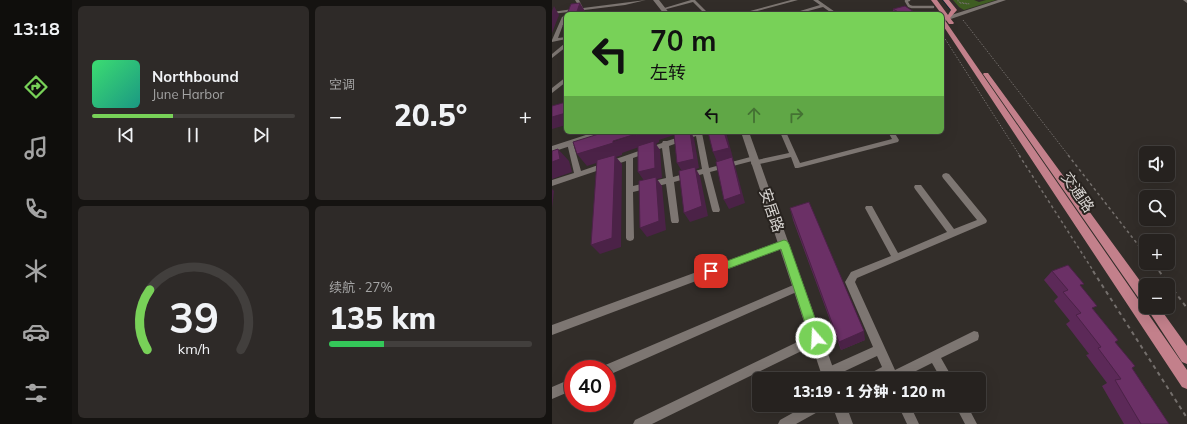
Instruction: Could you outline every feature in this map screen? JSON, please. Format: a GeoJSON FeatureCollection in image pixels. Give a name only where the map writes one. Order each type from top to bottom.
{"type":"FeatureCollection","features":[{"type":"Feature","properties":{"kind":"main road","name":"交通路"},"geometry":{"type":"LineString","coordinates":[[928,0],[933,4]]}},
{"type":"Feature","properties":{"kind":"main road"},"geometry":{"type":"LineString","coordinates":[[944,19],[954,10],[946,0]]}},
{"type":"Feature","properties":{"kind":"main road","name":"交通路"},"geometry":{"type":"LineString","coordinates":[[944,21],[1139,289]]}},
{"type":"Feature","properties":{"kind":"main road","name":"交通路"},"geometry":{"type":"LineString","coordinates":[[944,21],[1187,382]]}},
{"type":"Feature","properties":{"kind":"main road"},"geometry":{"type":"LineString","coordinates":[[1157,314],[1187,357]]}},
{"type":"Feature","properties":{"kind":"street"},"geometry":{"type":"LineString","coordinates":[[577,0],[582,9]]}},
{"type":"Feature","properties":{"kind":"street"},"geometry":{"type":"LineString","coordinates":[[613,5],[630,0]]}},
{"type":"Feature","properties":{"kind":"street"},"geometry":{"type":"LineString","coordinates":[[552,13],[644,0]]}},
{"type":"Feature","properties":{"kind":"street"},"geometry":{"type":"LineString","coordinates":[[656,0],[665,12]]}},
{"type":"Feature","properties":{"kind":"street"},"geometry":{"type":"LineString","coordinates":[[749,12],[796,0]]}},
{"type":"Feature","properties":{"kind":"street"},"geometry":{"type":"LineString","coordinates":[[815,0],[833,12]]}},
{"type":"Feature","properties":{"kind":"street"},"geometry":{"type":"LineString","coordinates":[[944,20],[1003,0]]}},
{"type":"Feature","properties":{"kind":"street"},"geometry":{"type":"LineString","coordinates":[[663,9],[694,1],[705,12]]}},
{"type":"Feature","properties":{"kind":"street"},"geometry":{"type":"LineString","coordinates":[[800,12],[823,6]]}},
{"type":"Feature","properties":{"kind":"street"},"geometry":{"type":"LineString","coordinates":[[553,40],[564,17]]}},
{"type":"Feature","properties":{"kind":"street"},"geometry":{"type":"LineString","coordinates":[[553,40],[564,38]]}},
{"type":"Feature","properties":{"kind":"street"},"geometry":{"type":"LineString","coordinates":[[552,56],[564,47]]}},
{"type":"Feature","properties":{"kind":"street"},"geometry":{"type":"LineString","coordinates":[[552,91],[564,81]]}},
{"type":"Feature","properties":{"kind":"street"},"geometry":{"type":"LineString","coordinates":[[552,150],[598,134]]}},
{"type":"Feature","properties":{"kind":"street"},"geometry":{"type":"LineString","coordinates":[[552,183],[665,143],[696,134]]}},
{"type":"Feature","properties":{"kind":"street"},"geometry":{"type":"LineString","coordinates":[[699,134],[706,171],[716,210]]}},
{"type":"Feature","properties":{"kind":"street","name":"安居路"},"geometry":{"type":"LineString","coordinates":[[746,134],[828,372]]}},
{"type":"Feature","properties":{"kind":"street"},"geometry":{"type":"LineString","coordinates":[[784,134],[798,166],[896,140],[892,134]]}},
{"type":"Feature","properties":{"kind":"street"},"geometry":{"type":"LineString","coordinates":[[570,143],[578,174]]}},
{"type":"Feature","properties":{"kind":"street"},"geometry":{"type":"LineString","coordinates":[[665,143],[675,221]]}},
{"type":"Feature","properties":{"kind":"street"},"geometry":{"type":"LineString","coordinates":[[630,190],[706,171],[793,154]]}},
{"type":"Feature","properties":{"kind":"street"},"geometry":{"type":"LineString","coordinates":[[629,156],[630,238]]}},
{"type":"Feature","properties":{"kind":"street"},"geometry":{"type":"LineString","coordinates":[[890,372],[850,282],[854,275],[983,221],[946,176]]}},
{"type":"Feature","properties":{"kind":"street"},"geometry":{"type":"LineString","coordinates":[[918,187],[952,233]]}},
{"type":"Feature","properties":{"kind":"street"},"geometry":{"type":"LineString","coordinates":[[869,208],[896,257]]}},
{"type":"Feature","properties":{"kind":"street"},"geometry":{"type":"LineString","coordinates":[[552,330],[784,244]]}},
{"type":"Feature","properties":{"kind":"street"},"geometry":{"type":"LineString","coordinates":[[616,366],[798,287]]}},
{"type":"Feature","properties":{"kind":"street"},"geometry":{"type":"LineString","coordinates":[[898,372],[974,336]]}},
{"type":"Feature","properties":{"kind":"street"},"geometry":{"type":"LineString","coordinates":[[639,424],[816,338]]}},
{"type":"Feature","properties":{"kind":"street"},"geometry":{"type":"LineString","coordinates":[[837,372],[880,349]]}},
{"type":"Feature","properties":{"kind":"street"},"geometry":{"type":"LineString","coordinates":[[934,356],[943,372]]}},
{"type":"Feature","properties":{"kind":"street"},"geometry":{"type":"LineString","coordinates":[[552,394],[564,388]]}},
{"type":"Feature","properties":{"kind":"street"},"geometry":{"type":"LineString","coordinates":[[784,424],[806,412]]}},
{"type":"Feature","properties":{"kind":"street"},"geometry":{"type":"LineString","coordinates":[[842,412],[846,424]]}},
{"type":"Feature","properties":{"kind":"street"},"geometry":{"type":"LineString","coordinates":[[907,412],[913,424]]}},
{"type":"Feature","properties":{"kind":"street"},"geometry":{"type":"LineString","coordinates":[[965,412],[971,424]]}},
{"type":"Feature","properties":{"kind":"lane"},"geometry":{"type":"LineString","coordinates":[[909,0],[906,1],[909,6],[912,7],[933,4]]}},
{"type":"Feature","properties":{"kind":"path"},"geometry":{"type":"LineString","coordinates":[[958,0],[957,1],[960,3],[973,3]]}},
{"type":"Feature","properties":{"kind":"path"},"geometry":{"type":"LineString","coordinates":[[959,14],[1139,247]]}},
{"type":"Feature","properties":{"kind":"path"},"geometry":{"type":"LineString","coordinates":[[944,37],[1187,418]]}},
{"type":"Feature","properties":{"kind":"path"},"geometry":{"type":"LineString","coordinates":[[1157,270],[1187,308]]}},
{"type":"Feature","properties":{"kind":"green space"},"geometry":{"type":"Polygon","coordinates":[[[953,0],[974,0],[979,2],[996,0],[964,10],[953,0]]]}},
{"type":"Feature","properties":{"kind":"building"},"geometry":{"type":"Polygon","coordinates":[[[580,3],[577,12],[568,12],[571,4],[580,3]]]}},
{"type":"Feature","properties":{"kind":"building"},"geometry":{"type":"Polygon","coordinates":[[[905,6],[914,12],[898,12],[893,9],[905,6]]]}},
{"type":"Feature","properties":{"kind":"building"},"geometry":{"type":"Polygon","coordinates":[[[564,103],[564,114],[552,117],[552,106],[564,103]]]}},
{"type":"Feature","properties":{"kind":"building"},"geometry":{"type":"Polygon","coordinates":[[[599,134],[636,134],[577,154],[573,142],[599,134]]]}},
{"type":"Feature","properties":{"kind":"building"},"geometry":{"type":"Polygon","coordinates":[[[674,134],[690,134],[694,159],[677,163],[674,134]]]}},
{"type":"Feature","properties":{"kind":"building"},"geometry":{"type":"Polygon","coordinates":[[[708,134],[725,134],[729,148],[713,152],[708,134]]]}},
{"type":"Feature","properties":{"kind":"building"},"geometry":{"type":"Polygon","coordinates":[[[654,141],[655,168],[638,172],[638,146],[654,141]]]}},
{"type":"Feature","properties":{"kind":"building"},"geometry":{"type":"Polygon","coordinates":[[[558,149],[560,159],[552,162],[552,151],[558,149]]]}},
{"type":"Feature","properties":{"kind":"building"},"geometry":{"type":"Polygon","coordinates":[[[615,155],[612,238],[591,245],[597,160],[615,155]]]}},
{"type":"Feature","properties":{"kind":"building"},"geometry":{"type":"Polygon","coordinates":[[[732,157],[741,194],[724,200],[716,162],[732,157]]]}},
{"type":"Feature","properties":{"kind":"building"},"geometry":{"type":"Polygon","coordinates":[[[695,167],[702,206],[684,213],[679,171],[695,167]]]}},
{"type":"Feature","properties":{"kind":"building"},"geometry":{"type":"Polygon","coordinates":[[[656,177],[659,221],[640,228],[639,181],[656,177]]]}},
{"type":"Feature","properties":{"kind":"building"},"geometry":{"type":"Polygon","coordinates":[[[809,202],[864,331],[839,342],[790,208],[809,202]]]}},
{"type":"Feature","properties":{"kind":"building"},"geometry":{"type":"Polygon","coordinates":[[[1068,265],[1084,284],[1080,285],[1097,306],[1092,308],[1118,340],[1115,342],[1135,366],[1132,368],[1169,424],[1141,424],[1115,380],[1121,379],[1098,348],[1101,347],[1076,315],[1081,313],[1063,292],[1068,290],[1052,271],[1068,265]]]}},
{"type":"Feature","properties":{"kind":"waterway"},"geometry":{"type":"LineString","coordinates":[[943,0],[951,10]]}},
{"type":"Feature","properties":{"kind":"route"},"geometry":{"type":"LineString","coordinates":[[711,271],[784,244],[816,338]]}}]}
